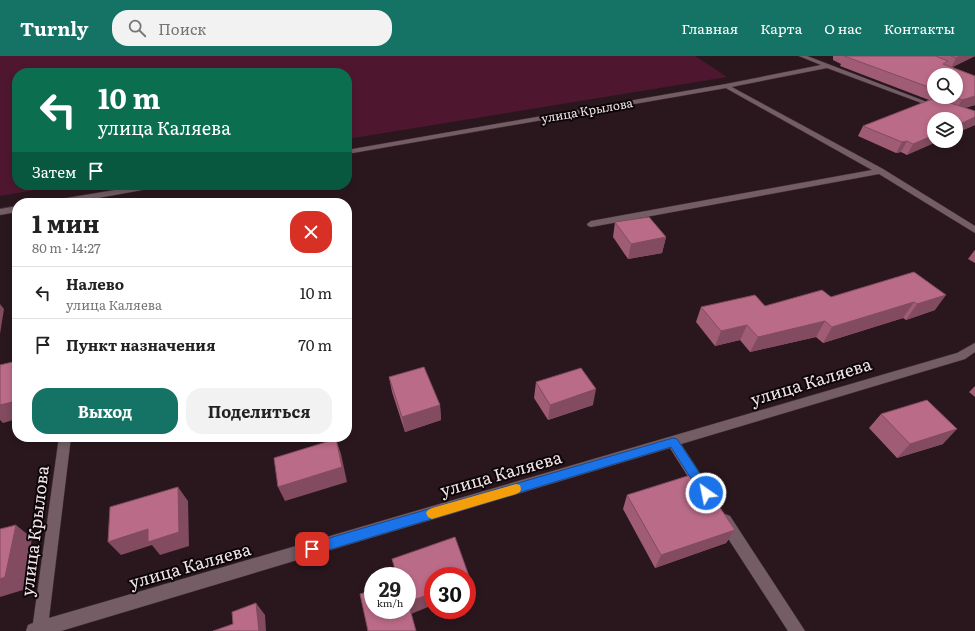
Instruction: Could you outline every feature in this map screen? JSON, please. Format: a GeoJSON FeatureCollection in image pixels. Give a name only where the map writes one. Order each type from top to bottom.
{"type":"FeatureCollection","features":[{"type":"Feature","properties":{"kind":"street"},"geometry":{"type":"LineString","coordinates":[[802,56],[945,110]]}},
{"type":"Feature","properties":{"kind":"street","name":"улица Крылова"},"geometry":{"type":"LineString","coordinates":[[352,151],[726,86],[826,66]]}},
{"type":"Feature","properties":{"kind":"street"},"geometry":{"type":"LineString","coordinates":[[726,86],[880,171],[975,230]]}},
{"type":"Feature","properties":{"kind":"street"},"geometry":{"type":"LineString","coordinates":[[591,224],[880,171]]}},
{"type":"Feature","properties":{"kind":"street"},"geometry":{"type":"LineString","coordinates":[[104,198],[138,190]]}},
{"type":"Feature","properties":{"kind":"street"},"geometry":{"type":"LineString","coordinates":[[0,212],[12,211]]}},
{"type":"Feature","properties":{"kind":"street","name":"улица Каляева"},"geometry":{"type":"LineString","coordinates":[[37,630],[961,356],[975,347]]}},
{"type":"Feature","properties":{"kind":"street","name":"улица Крылова"},"geometry":{"type":"LineString","coordinates":[[37,630],[64,442]]}},
{"type":"Feature","properties":{"kind":"street"},"geometry":{"type":"LineString","coordinates":[[673,442],[797,631]]}},
{"type":"Feature","properties":{"kind":"shaded area"},"geometry":{"type":"Polygon","coordinates":[[[0,56],[695,56],[727,77],[352,138],[352,68],[12,68],[12,190],[35,190],[0,196],[0,56]]]}},
{"type":"Feature","properties":{"kind":"building"},"geometry":{"type":"Polygon","coordinates":[[[844,56],[935,56],[948,61],[943,64],[954,68],[927,68],[927,86],[844,56]]]}},
{"type":"Feature","properties":{"kind":"building"},"geometry":{"type":"Polygon","coordinates":[[[963,72],[975,76],[975,96],[963,100],[963,72]]]}},
{"type":"Feature","properties":{"kind":"building"},"geometry":{"type":"Polygon","coordinates":[[[927,101],[927,104],[953,104],[975,111],[975,117],[963,123],[963,112],[927,112],[927,138],[913,144],[907,141],[902,142],[863,126],[927,101]]]}},
{"type":"Feature","properties":{"kind":"building"},"geometry":{"type":"Polygon","coordinates":[[[649,217],[666,237],[631,244],[615,222],[649,217]]]}},
{"type":"Feature","properties":{"kind":"building"},"geometry":{"type":"Polygon","coordinates":[[[914,272],[946,295],[917,304],[914,302],[832,327],[825,321],[758,337],[747,325],[721,331],[701,307],[755,295],[765,306],[822,290],[831,297],[914,272]]]}},
{"type":"Feature","properties":{"kind":"building"},"geometry":{"type":"Polygon","coordinates":[[[12,362],[12,402],[0,405],[0,365],[12,362]]]}},
{"type":"Feature","properties":{"kind":"building"},"geometry":{"type":"Polygon","coordinates":[[[424,367],[440,405],[402,417],[389,377],[424,367]]]}},
{"type":"Feature","properties":{"kind":"building"},"geometry":{"type":"Polygon","coordinates":[[[581,368],[596,389],[550,405],[536,382],[581,368]]]}},
{"type":"Feature","properties":{"kind":"building"},"geometry":{"type":"Polygon","coordinates":[[[927,400],[957,429],[910,444],[881,414],[927,400]]]}},
{"type":"Feature","properties":{"kind":"building"},"geometry":{"type":"Polygon","coordinates":[[[326,442],[337,442],[342,467],[278,487],[274,458],[326,442]]]}},
{"type":"Feature","properties":{"kind":"building"},"geometry":{"type":"Polygon","coordinates":[[[697,473],[735,530],[661,555],[627,495],[697,473]]]}},
{"type":"Feature","properties":{"kind":"building"},"geometry":{"type":"Polygon","coordinates":[[[178,487],[179,532],[148,542],[148,529],[108,542],[110,507],[178,487]]]}},
{"type":"Feature","properties":{"kind":"building"},"geometry":{"type":"Polygon","coordinates":[[[16,525],[5,577],[0,579],[0,529],[16,525]]]}},
{"type":"Feature","properties":{"kind":"building"},"geometry":{"type":"Polygon","coordinates":[[[455,537],[466,567],[424,567],[424,596],[416,599],[416,567],[394,567],[392,559],[455,537]]]}},
{"type":"Feature","properties":{"kind":"building"},"geometry":{"type":"Polygon","coordinates":[[[364,593],[364,612],[360,594],[364,593]]]}},
{"type":"Feature","properties":{"kind":"building"},"geometry":{"type":"Polygon","coordinates":[[[256,603],[259,631],[213,631],[233,624],[232,612],[256,603]]]}},
{"type":"Feature","properties":{"kind":"building"},"geometry":{"type":"Polygon","coordinates":[[[365,619],[413,619],[416,631],[368,631],[365,619]]]}},
{"type":"Feature","properties":{"kind":"slow traffic"},"geometry":{"type":"LineString","coordinates":[[432,513],[516,489]]}},
{"type":"Feature","properties":{"kind":"route"},"geometry":{"type":"LineString","coordinates":[[312,549],[673,442],[706,493]]}}]}
